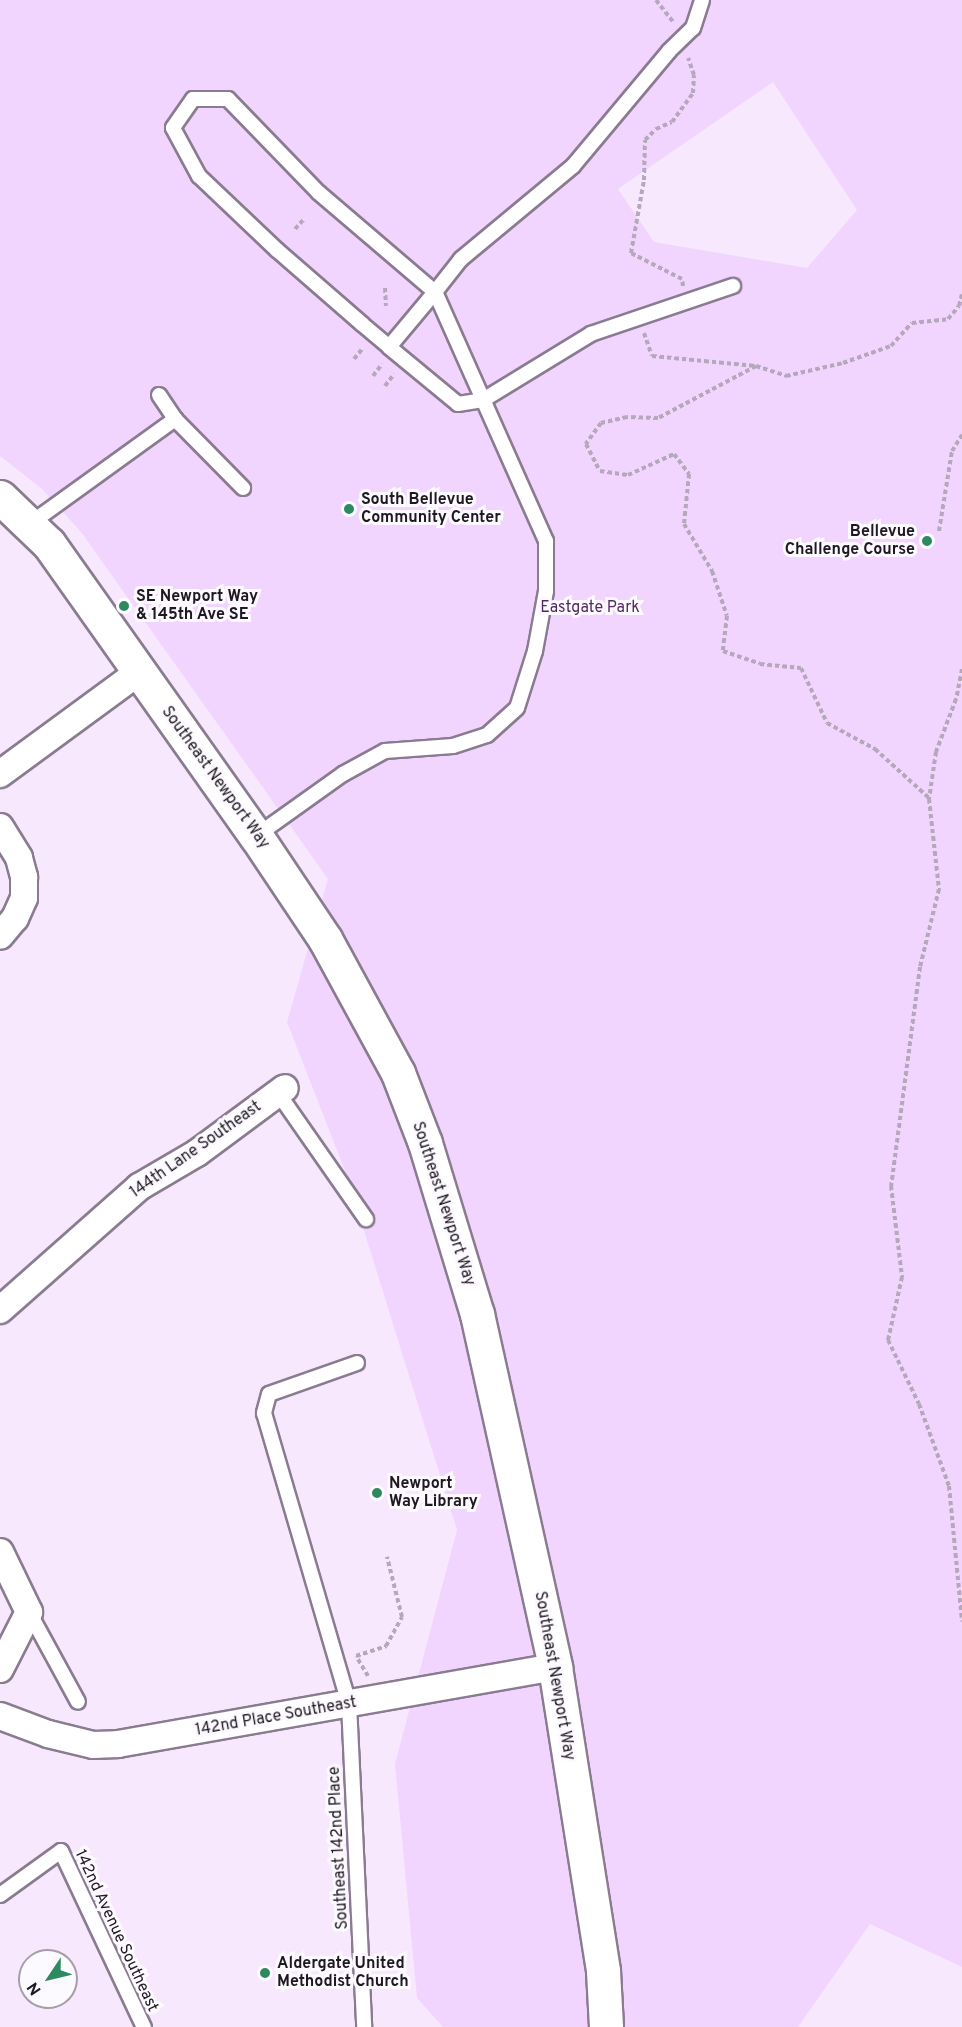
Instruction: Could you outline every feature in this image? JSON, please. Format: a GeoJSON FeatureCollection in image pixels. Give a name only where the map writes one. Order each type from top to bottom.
{"type":"FeatureCollection","features":[{"type":"Feature","properties":{"kind":"main road","name":"Southeast Newport Way"},"geometry":{"type":"LineString","coordinates":[[0,497],[31,523],[256,836],[367,1011],[398,1073],[425,1143],[477,1314],[555,1667],[603,1971],[606,2027]]}},
{"type":"Feature","properties":{"kind":"street"},"geometry":{"type":"LineString","coordinates":[[0,774],[139,672]]}},
{"type":"Feature","properties":{"kind":"street"},"geometry":{"type":"LineString","coordinates":[[0,827],[19,858],[24,877],[24,898],[8,927]]}},
{"type":"Feature","properties":{"kind":"street","name":"144th Lane Southeast"},"geometry":{"type":"LineString","coordinates":[[0,1310],[139,1187],[197,1153],[281,1090]]}},
{"type":"Feature","properties":{"kind":"street"},"geometry":{"type":"LineString","coordinates":[[0,1552],[29,1612],[0,1669]]}},
{"type":"Feature","properties":{"kind":"street","name":"142nd Place Southeast"},"geometry":{"type":"LineString","coordinates":[[0,1716],[70,1739],[118,1744],[555,1667]]}},
{"type":"Feature","properties":{"kind":"lane"},"geometry":{"type":"LineString","coordinates":[[388,353],[461,259],[573,166],[693,28],[702,0]]}},
{"type":"Feature","properties":{"kind":"lane"},"geometry":{"type":"LineString","coordinates":[[256,836],[343,774],[385,751],[453,746],[487,735],[517,708],[537,641],[546,591],[546,541],[483,400],[435,292],[319,194],[228,99],[193,99],[173,128],[199,176],[388,353],[458,404],[483,400],[591,334],[733,286]]}},
{"type":"Feature","properties":{"kind":"lane"},"geometry":{"type":"LineString","coordinates":[[159,395],[175,419],[243,488]]}},
{"type":"Feature","properties":{"kind":"lane"},"geometry":{"type":"LineString","coordinates":[[31,523],[175,419]]}},
{"type":"Feature","properties":{"kind":"lane"},"geometry":{"type":"LineString","coordinates":[[281,1090],[366,1219]]}},
{"type":"Feature","properties":{"kind":"lane","name":"Southeast 142nd Place"},"geometry":{"type":"LineString","coordinates":[[357,1363],[269,1394],[264,1413],[349,1704],[364,2027]]}},
{"type":"Feature","properties":{"kind":"lane"},"geometry":{"type":"LineString","coordinates":[[29,1612],[78,1702]]}},
{"type":"Feature","properties":{"kind":"lane","name":"142nd Avenue Southeast"},"geometry":{"type":"LineString","coordinates":[[0,1895],[61,1851],[144,2027]]}},
{"type":"Feature","properties":{"kind":"path"},"geometry":{"type":"LineString","coordinates":[[656,0],[677,28]]}},
{"type":"Feature","properties":{"kind":"path"},"geometry":{"type":"LineString","coordinates":[[685,304],[682,279],[631,253],[644,180],[645,140],[656,129],[672,122],[693,93],[694,75],[686,52]]}},
{"type":"Feature","properties":{"kind":"path"},"geometry":{"type":"LineString","coordinates":[[295,229],[304,219]]}},
{"type":"Feature","properties":{"kind":"path"},"geometry":{"type":"LineString","coordinates":[[385,288],[386,306]]}},
{"type":"Feature","properties":{"kind":"path"},"geometry":{"type":"LineString","coordinates":[[640,318],[652,356],[756,366],[786,376],[891,346],[912,323],[948,319],[959,306],[962,294]]}},
{"type":"Feature","properties":{"kind":"path"},"geometry":{"type":"LineString","coordinates":[[354,359],[368,343]]}},
{"type":"Feature","properties":{"kind":"path"},"geometry":{"type":"LineString","coordinates":[[373,376],[388,353]]}},
{"type":"Feature","properties":{"kind":"path"},"geometry":{"type":"LineString","coordinates":[[756,366],[658,418],[627,417],[602,423],[586,444],[600,471],[628,475],[674,454],[689,474],[684,524],[712,571],[727,616],[723,651],[760,664],[801,668],[827,723],[875,749],[929,799]]}},
{"type":"Feature","properties":{"kind":"path"},"geometry":{"type":"LineString","coordinates":[[384,386],[398,369]]}},
{"type":"Feature","properties":{"kind":"path"},"geometry":{"type":"LineString","coordinates":[[939,531],[952,451],[962,435]]}},
{"type":"Feature","properties":{"kind":"path"},"geometry":{"type":"LineString","coordinates":[[962,669],[957,699],[936,752],[929,799],[939,889],[920,967],[891,1185],[902,1277],[888,1340],[919,1404],[949,1486],[962,1621]]}},
{"type":"Feature","properties":{"kind":"path"},"geometry":{"type":"LineString","coordinates":[[376,1682],[365,1673],[356,1656],[386,1646],[402,1617],[387,1557]]}},
{"type":"Feature","properties":{"kind":"green space","name":"Eastgate Park"},"geometry":{"type":"Polygon","coordinates":[[[0,0],[962,0],[962,1967],[870,1924],[798,2027],[443,2027],[417,1998],[395,1764],[457,1530],[347,1176],[287,1022],[328,879],[81,532],[42,489],[0,456],[0,0]],[[773,82],[618,189],[654,242],[807,268],[857,210],[773,82]]]}},
{"type":"Feature","properties":{"kind":"place","name":"South Bellevue Community Center"},"geometry":{"type":"Point","coordinates":[349,509]}},
{"type":"Feature","properties":{"kind":"place","name":"Bellevue Challenge Course"},"geometry":{"type":"Point","coordinates":[927,541]}},
{"type":"Feature","properties":{"kind":"place","name":"SE Newport Way & 145th Ave SE"},"geometry":{"type":"Point","coordinates":[124,606]}},
{"type":"Feature","properties":{"kind":"place","name":"Newport Way Library"},"geometry":{"type":"Point","coordinates":[377,1493]}},
{"type":"Feature","properties":{"kind":"place","name":"Aldergate United Methodist Church"},"geometry":{"type":"Point","coordinates":[265,1973]}}]}
